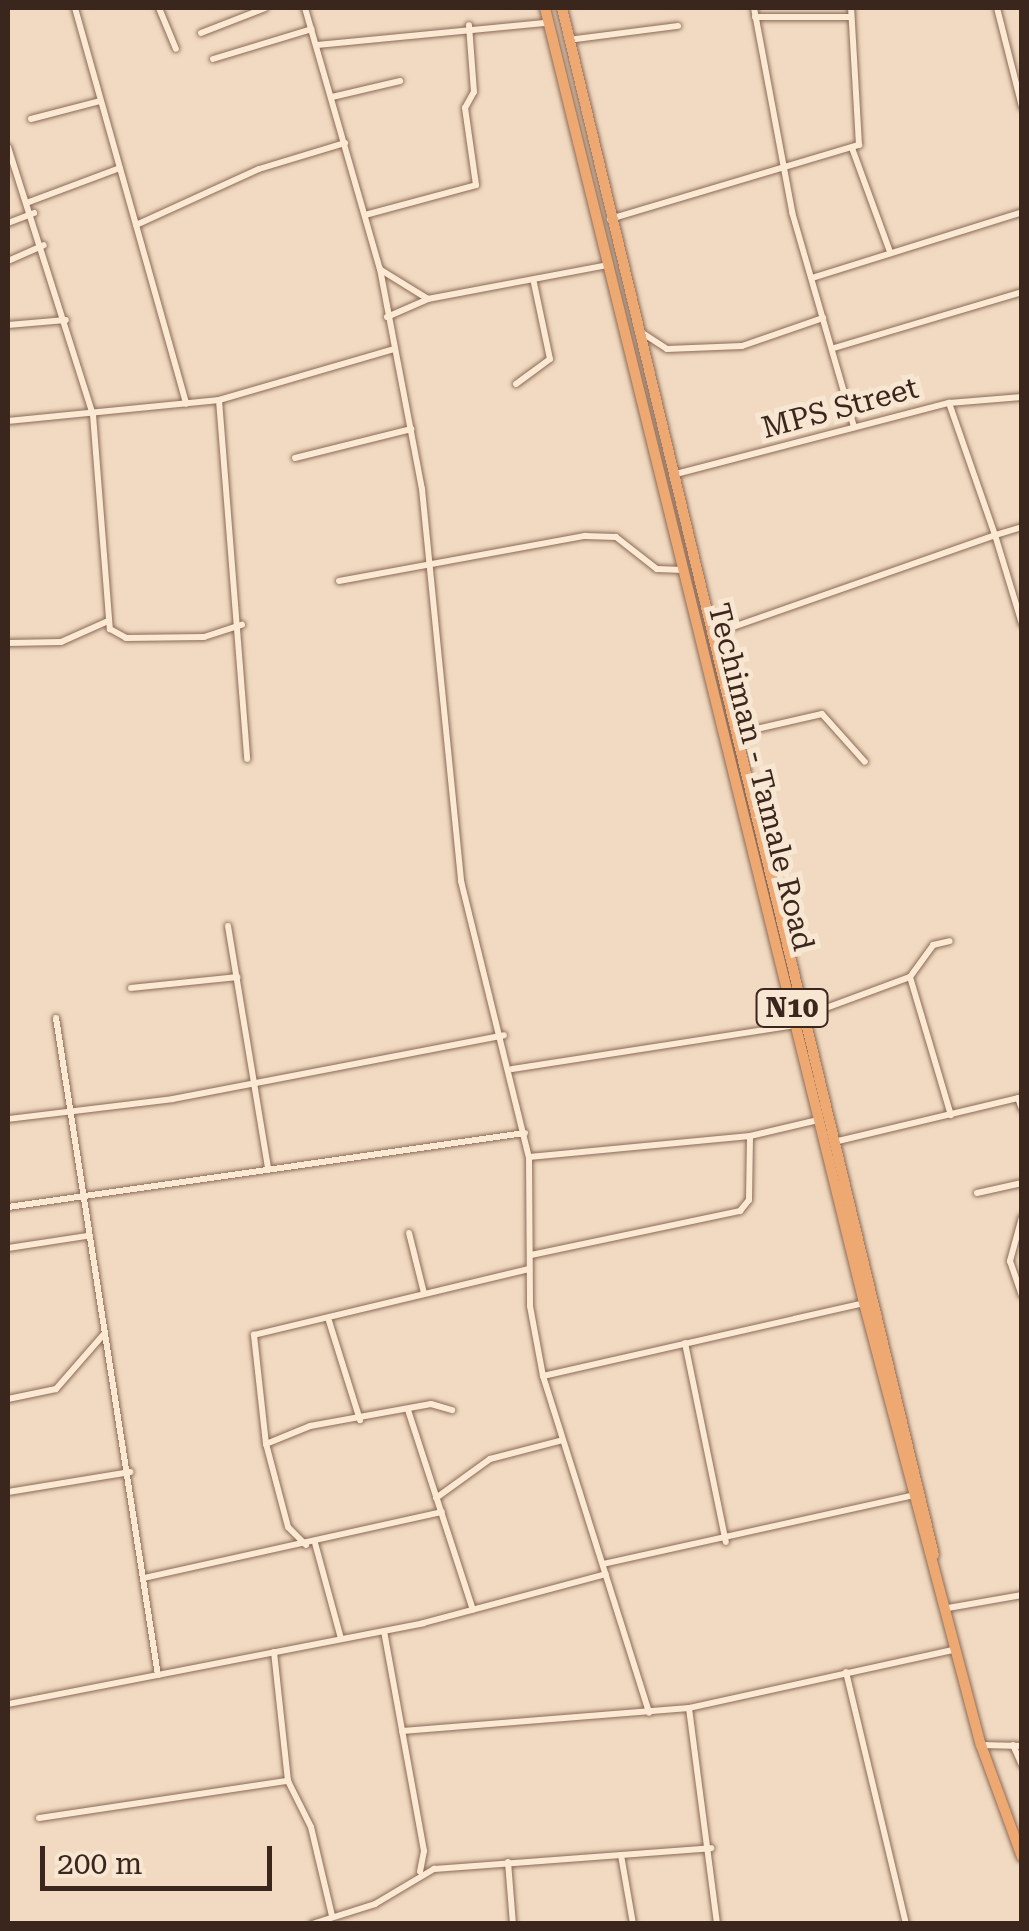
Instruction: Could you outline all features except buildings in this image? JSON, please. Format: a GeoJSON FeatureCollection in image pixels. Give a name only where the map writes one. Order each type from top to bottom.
{"type":"FeatureCollection","features":[{"type":"Feature","properties":{"kind":"highway","name":"Techiman - Tamale Road"},"geometry":{"type":"LineString","coordinates":[[545,8],[603,266],[683,570],[864,1303],[982,1745],[1022,1857]]}},
{"type":"Feature","properties":{"kind":"highway","name":"Techiman - Tamale Road"},"geometry":{"type":"LineString","coordinates":[[562,8],[618,262],[739,733],[934,1556]]}},
{"type":"Feature","properties":{"kind":"highway"},"geometry":{"type":"LineString","coordinates":[[603,266],[618,262]]}},
{"type":"Feature","properties":{"kind":"street"},"geometry":{"type":"LineString","coordinates":[[74,8],[186,404]]}},
{"type":"Feature","properties":{"kind":"street"},"geometry":{"type":"LineString","coordinates":[[160,8],[176,49]]}},
{"type":"Feature","properties":{"kind":"street"},"geometry":{"type":"LineString","coordinates":[[202,33],[265,8]]}},
{"type":"Feature","properties":{"kind":"street"},"geometry":{"type":"LineString","coordinates":[[306,8],[380,269],[386,318],[411,430],[432,566],[461,880],[504,1035],[529,1157],[529,1268],[543,1376],[649,1713]]}},
{"type":"Feature","properties":{"kind":"street"},"geometry":{"type":"LineString","coordinates":[[754,8],[782,169],[854,427]]}},
{"type":"Feature","properties":{"kind":"street"},"geometry":{"type":"LineString","coordinates":[[997,8],[1022,107]]}},
{"type":"Feature","properties":{"kind":"street"},"geometry":{"type":"LineString","coordinates":[[610,219],[852,148],[862,140],[851,12],[755,18]]}},
{"type":"Feature","properties":{"kind":"street"},"geometry":{"type":"LineString","coordinates":[[318,44],[469,25],[547,22]]}},
{"type":"Feature","properties":{"kind":"street"},"geometry":{"type":"LineString","coordinates":[[365,214],[476,185],[465,104],[474,97],[469,25]]}},
{"type":"Feature","properties":{"kind":"street"},"geometry":{"type":"LineString","coordinates":[[567,40],[678,26]]}},
{"type":"Feature","properties":{"kind":"street"},"geometry":{"type":"LineString","coordinates":[[213,59],[312,29]]}},
{"type":"Feature","properties":{"kind":"street"},"geometry":{"type":"LineString","coordinates":[[332,97],[400,81]]}},
{"type":"Feature","properties":{"kind":"street"},"geometry":{"type":"LineString","coordinates":[[31,120],[100,101]]}},
{"type":"Feature","properties":{"kind":"street"},"geometry":{"type":"LineString","coordinates":[[136,225],[259,169],[345,143]]}},
{"type":"Feature","properties":{"kind":"street"},"geometry":{"type":"LineString","coordinates":[[8,147],[34,213],[93,414],[108,621],[126,638],[204,637],[242,624]]}},
{"type":"Feature","properties":{"kind":"street"},"geometry":{"type":"LineString","coordinates":[[852,148],[888,250]]}},
{"type":"Feature","properties":{"kind":"street"},"geometry":{"type":"LineString","coordinates":[[29,202],[120,168]]}},
{"type":"Feature","properties":{"kind":"street"},"geometry":{"type":"LineString","coordinates":[[812,278],[888,250],[1022,212]]}},
{"type":"Feature","properties":{"kind":"street"},"geometry":{"type":"LineString","coordinates":[[8,223],[34,213]]}},
{"type":"Feature","properties":{"kind":"street"},"geometry":{"type":"LineString","coordinates":[[8,261],[44,245]]}},
{"type":"Feature","properties":{"kind":"street"},"geometry":{"type":"LineString","coordinates":[[386,318],[428,299],[534,283],[603,266]]}},
{"type":"Feature","properties":{"kind":"street"},"geometry":{"type":"LineString","coordinates":[[380,269],[428,299]]}},
{"type":"Feature","properties":{"kind":"street"},"geometry":{"type":"LineString","coordinates":[[516,384],[550,359],[534,283]]}},
{"type":"Feature","properties":{"kind":"street"},"geometry":{"type":"LineString","coordinates":[[834,348],[1022,292]]}},
{"type":"Feature","properties":{"kind":"street"},"geometry":{"type":"LineString","coordinates":[[633,316],[647,340],[667,350],[758,343],[823,318]]}},
{"type":"Feature","properties":{"kind":"street"},"geometry":{"type":"LineString","coordinates":[[8,325],[66,320]]}},
{"type":"Feature","properties":{"kind":"street"},"geometry":{"type":"LineString","coordinates":[[8,422],[219,400],[394,349]]}},
{"type":"Feature","properties":{"kind":"street","name":"MPS Street"},"geometry":{"type":"LineString","coordinates":[[672,476],[950,402],[1022,397]]}},
{"type":"Feature","properties":{"kind":"street"},"geometry":{"type":"LineString","coordinates":[[219,400],[242,624],[247,759]]}},
{"type":"Feature","properties":{"kind":"street"},"geometry":{"type":"LineString","coordinates":[[950,402],[1022,624]]}},
{"type":"Feature","properties":{"kind":"street"},"geometry":{"type":"LineString","coordinates":[[295,458],[411,430]]}},
{"type":"Feature","properties":{"kind":"street"},"geometry":{"type":"LineString","coordinates":[[713,634],[1022,527]]}},
{"type":"Feature","properties":{"kind":"street"},"geometry":{"type":"LineString","coordinates":[[339,581],[616,537],[656,569],[683,570]]}},
{"type":"Feature","properties":{"kind":"street"},"geometry":{"type":"LineString","coordinates":[[8,644],[61,642],[108,621]]}},
{"type":"Feature","properties":{"kind":"street"},"geometry":{"type":"LineString","coordinates":[[739,733],[822,714],[866,762]]}},
{"type":"Feature","properties":{"kind":"street"},"geometry":{"type":"LineString","coordinates":[[228,926],[268,1167]]}},
{"type":"Feature","properties":{"kind":"street"},"geometry":{"type":"LineString","coordinates":[[807,1016],[910,977],[933,945],[950,941]]}},
{"type":"Feature","properties":{"kind":"street"},"geometry":{"type":"LineString","coordinates":[[131,988],[237,977]]}},
{"type":"Feature","properties":{"kind":"street"},"geometry":{"type":"LineString","coordinates":[[910,977],[952,1115]]}},
{"type":"Feature","properties":{"kind":"street"},"geometry":{"type":"LineString","coordinates":[[56,1018],[64,1108],[130,1472],[158,1676]]}},
{"type":"Feature","properties":{"kind":"street"},"geometry":{"type":"LineString","coordinates":[[512,1070],[796,1025]]}},
{"type":"Feature","properties":{"kind":"street"},"geometry":{"type":"LineString","coordinates":[[8,1119],[256,1083],[504,1035]]}},
{"type":"Feature","properties":{"kind":"street"},"geometry":{"type":"LineString","coordinates":[[838,1142],[1020,1097],[1022,1110]]}},
{"type":"Feature","properties":{"kind":"street"},"geometry":{"type":"LineString","coordinates":[[529,1157],[750,1136],[820,1119]]}},
{"type":"Feature","properties":{"kind":"street"},"geometry":{"type":"LineString","coordinates":[[8,1206],[525,1133]]}},
{"type":"Feature","properties":{"kind":"street"},"geometry":{"type":"LineString","coordinates":[[531,1254],[740,1211],[749,1200],[750,1136]]}},
{"type":"Feature","properties":{"kind":"street"},"geometry":{"type":"LineString","coordinates":[[977,1193],[1022,1183]]}},
{"type":"Feature","properties":{"kind":"street"},"geometry":{"type":"LineString","coordinates":[[1022,1218],[1010,1261],[1022,1295]]}},
{"type":"Feature","properties":{"kind":"street"},"geometry":{"type":"LineString","coordinates":[[409,1233],[424,1293]]}},
{"type":"Feature","properties":{"kind":"street"},"geometry":{"type":"LineString","coordinates":[[8,1248],[86,1236]]}},
{"type":"Feature","properties":{"kind":"street"},"geometry":{"type":"LineString","coordinates":[[306,1545],[288,1527],[266,1444],[254,1334],[329,1321],[529,1268]]}},
{"type":"Feature","properties":{"kind":"street"},"geometry":{"type":"LineString","coordinates":[[543,1376],[864,1303]]}},
{"type":"Feature","properties":{"kind":"street"},"geometry":{"type":"LineString","coordinates":[[329,1321],[360,1420]]}},
{"type":"Feature","properties":{"kind":"street"},"geometry":{"type":"LineString","coordinates":[[8,1399],[56,1388],[104,1333]]}},
{"type":"Feature","properties":{"kind":"street"},"geometry":{"type":"LineString","coordinates":[[685,1343],[726,1542]]}},
{"type":"Feature","properties":{"kind":"street"},"geometry":{"type":"LineString","coordinates":[[266,1444],[408,1410],[452,1410]]}},
{"type":"Feature","properties":{"kind":"street"},"geometry":{"type":"LineString","coordinates":[[408,1410],[473,1610]]}},
{"type":"Feature","properties":{"kind":"street"},"geometry":{"type":"LineString","coordinates":[[436,1498],[490,1460],[563,1440]]}},
{"type":"Feature","properties":{"kind":"street"},"geometry":{"type":"LineString","coordinates":[[8,1492],[130,1472]]}},
{"type":"Feature","properties":{"kind":"street"},"geometry":{"type":"LineString","coordinates":[[603,1564],[726,1542],[915,1494]]}},
{"type":"Feature","properties":{"kind":"street"},"geometry":{"type":"LineString","coordinates":[[144,1578],[442,1512]]}},
{"type":"Feature","properties":{"kind":"street"},"geometry":{"type":"LineString","coordinates":[[315,1543],[341,1640]]}},
{"type":"Feature","properties":{"kind":"street"},"geometry":{"type":"LineString","coordinates":[[8,1704],[384,1631],[606,1574]]}},
{"type":"Feature","properties":{"kind":"street"},"geometry":{"type":"LineString","coordinates":[[948,1608],[1022,1596]]}},
{"type":"Feature","properties":{"kind":"street"},"geometry":{"type":"LineString","coordinates":[[384,1631],[402,1731],[420,1872]]}},
{"type":"Feature","properties":{"kind":"street"},"geometry":{"type":"LineString","coordinates":[[402,1731],[689,1708],[958,1649]]}},
{"type":"Feature","properties":{"kind":"street"},"geometry":{"type":"LineString","coordinates":[[274,1652],[288,1782],[311,1826],[332,1916]]}},
{"type":"Feature","properties":{"kind":"street"},"geometry":{"type":"LineString","coordinates":[[846,1672],[906,1924]]}},
{"type":"Feature","properties":{"kind":"street"},"geometry":{"type":"LineString","coordinates":[[689,1708],[711,1848],[717,1924]]}},
{"type":"Feature","properties":{"kind":"street"},"geometry":{"type":"LineString","coordinates":[[982,1745],[1018,1745],[1022,1765]]}},
{"type":"Feature","properties":{"kind":"street"},"geometry":{"type":"LineString","coordinates":[[39,1818],[288,1782]]}},
{"type":"Feature","properties":{"kind":"street"},"geometry":{"type":"LineString","coordinates":[[312,1924],[402,1891],[420,1872],[711,1848]]}},
{"type":"Feature","properties":{"kind":"street"},"geometry":{"type":"LineString","coordinates":[[621,1855],[633,1924]]}},
{"type":"Feature","properties":{"kind":"street"},"geometry":{"type":"LineString","coordinates":[[508,1862],[513,1924]]}}]}
